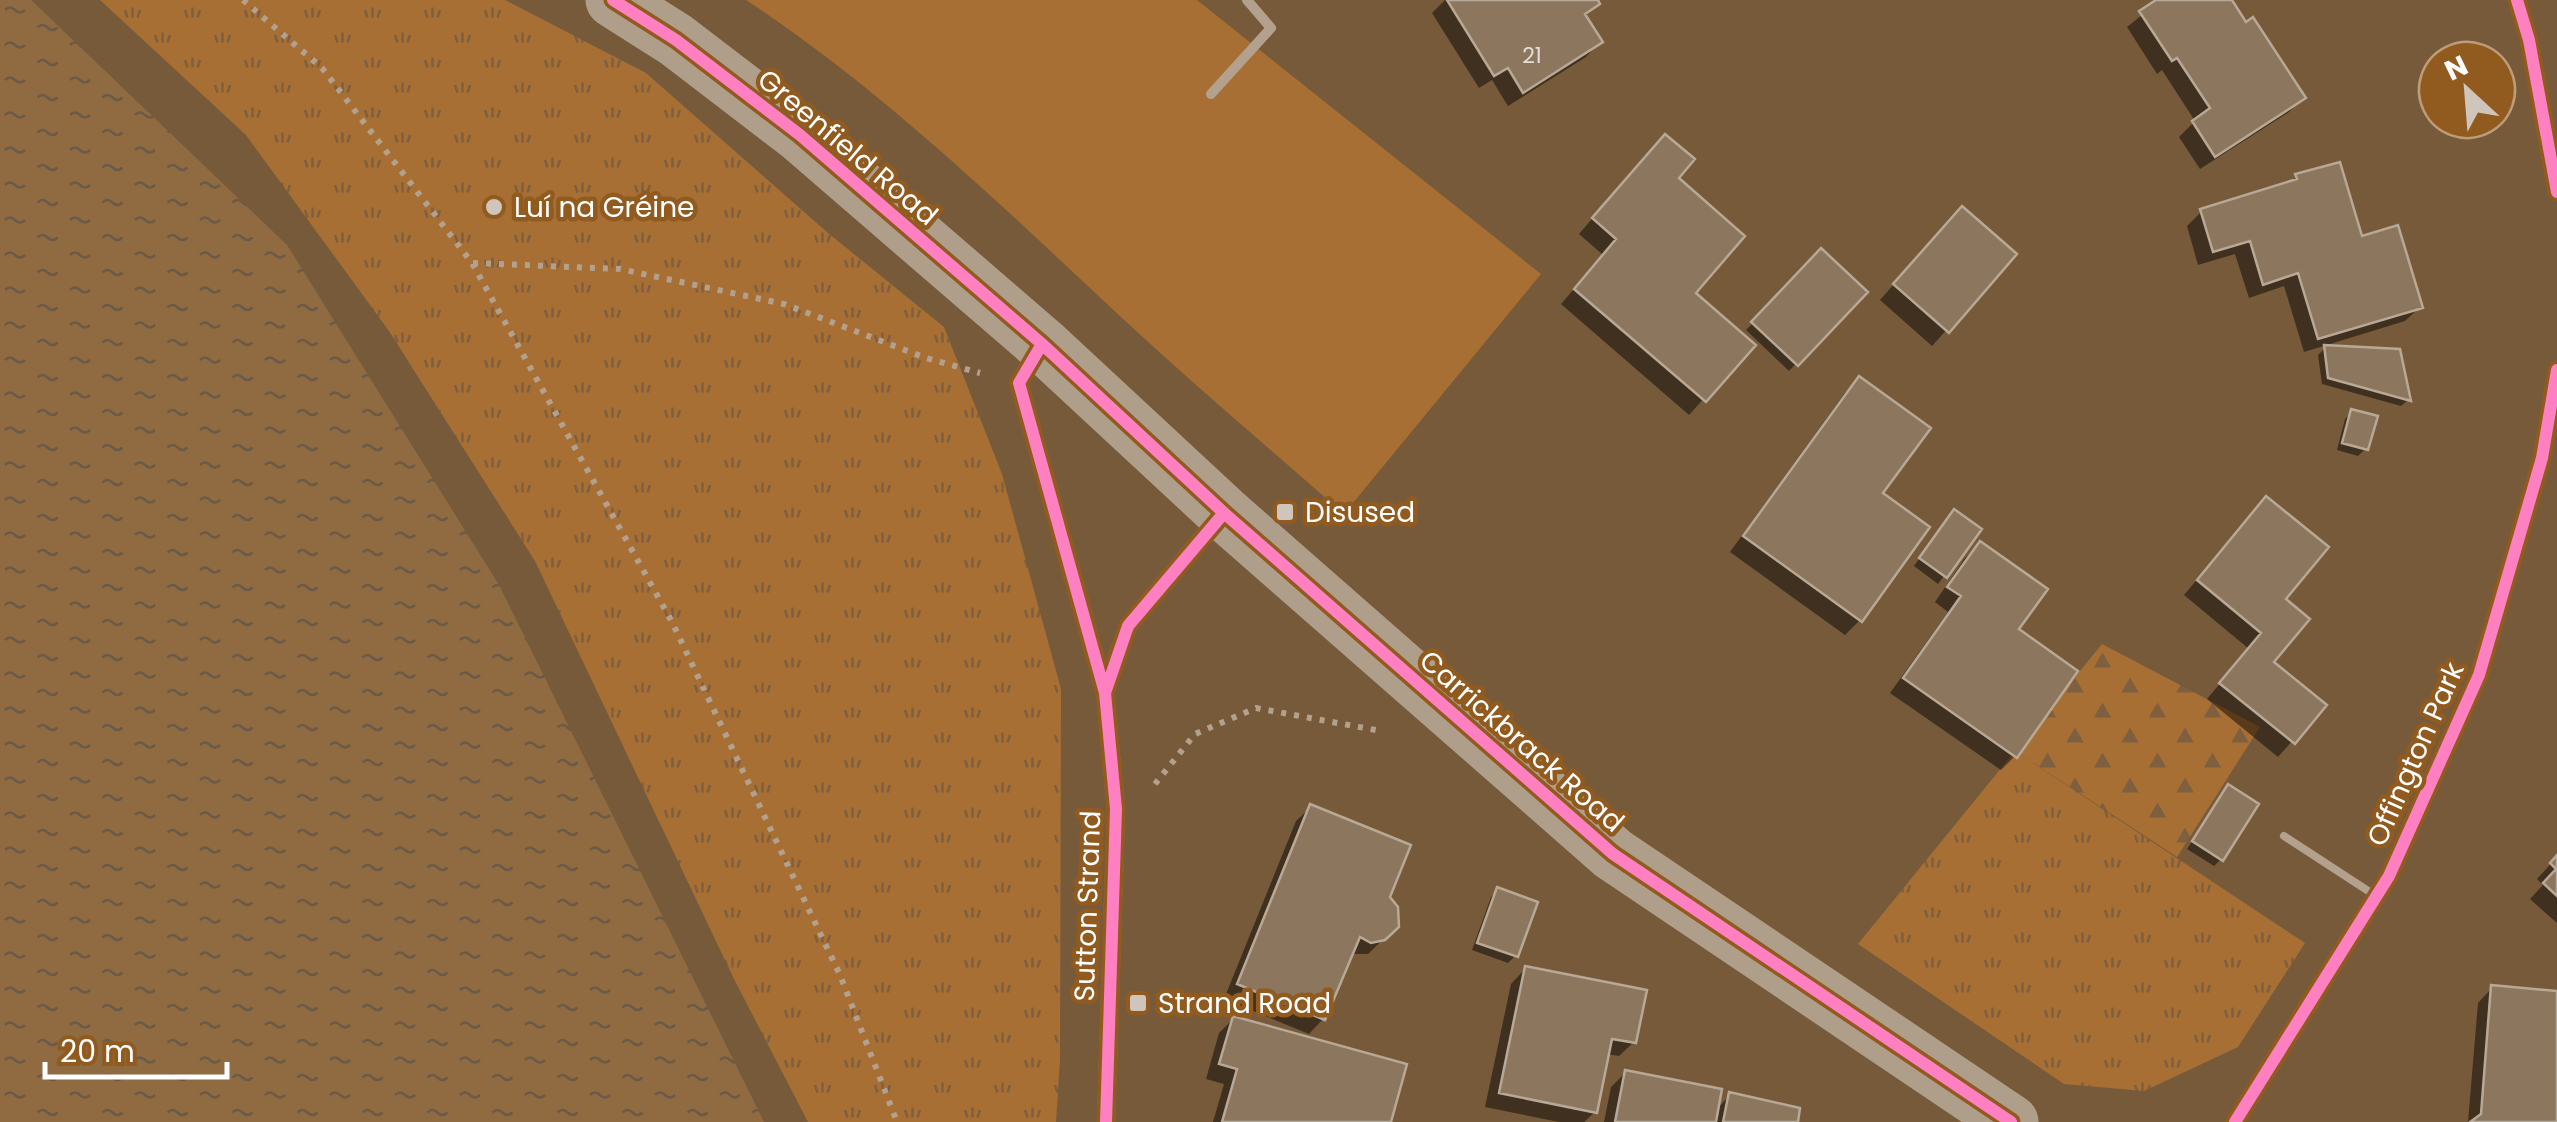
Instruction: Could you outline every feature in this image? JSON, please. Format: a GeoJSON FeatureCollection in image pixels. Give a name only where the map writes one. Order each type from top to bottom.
{"type":"FeatureCollection","features":[{"type":"Feature","properties":{"kind":"main road","name":"Greenfield Road"},"geometry":{"type":"LineString","coordinates":[[613,0],[676,40],[800,135],[1030,364]]}},
{"type":"Feature","properties":{"kind":"main road","name":"Carrickbrack Road"},"geometry":{"type":"LineString","coordinates":[[1030,364],[1224,512],[1613,854],[2010,1122]]}},
{"type":"Feature","properties":{"kind":"street"},"geometry":{"type":"LineString","coordinates":[[1211,94],[1271,28],[1247,0]]}},
{"type":"Feature","properties":{"kind":"street"},"geometry":{"type":"LineString","coordinates":[[2517,0],[2529,40],[2557,192]]}},
{"type":"Feature","properties":{"kind":"street","name":"Sutton Strand"},"geometry":{"type":"LineString","coordinates":[[1030,364],[1104,693],[1116,809],[1106,1122]]}},
{"type":"Feature","properties":{"kind":"street","name":"Offington Park"},"geometry":{"type":"LineString","coordinates":[[2236,1122],[2388,876],[2480,674],[2542,458],[2557,370]]}},
{"type":"Feature","properties":{"kind":"street","name":"Sutton Strand"},"geometry":{"type":"LineString","coordinates":[[1104,693],[1128,626],[1224,512]]}},
{"type":"Feature","properties":{"kind":"lane"},"geometry":{"type":"LineString","coordinates":[[2284,836],[2376,896]]}},
{"type":"Feature","properties":{"kind":"path"},"geometry":{"type":"LineString","coordinates":[[242,0],[322,68],[472,263],[672,622],[840,974],[897,1122]]}},
{"type":"Feature","properties":{"kind":"path"},"geometry":{"type":"LineString","coordinates":[[472,263],[620,269],[784,304],[926,358],[1030,364]]}},
{"type":"Feature","properties":{"kind":"path"},"geometry":{"type":"LineString","coordinates":[[1154,785],[1195,734],[1256,708],[1382,731]]}},
{"type":"Feature","properties":{"kind":"green space"},"geometry":{"type":"Polygon","coordinates":[[[100,0],[505,0],[646,73],[828,233],[944,327],[1002,474],[1061,689],[1060,1059],[1056,1122],[808,1122],[734,979],[535,561],[389,331],[246,135],[100,0]]]}},
{"type":"Feature","properties":{"kind":"green space"},"geometry":{"type":"Polygon","coordinates":[[[746,0],[1197,0],[1541,274],[1344,514],[894,111],[746,0]]]}},
{"type":"Feature","properties":{"kind":"green space"},"geometry":{"type":"Polygon","coordinates":[[[2102,644],[2260,727],[2177,857],[2015,751],[2102,644]]]}},
{"type":"Feature","properties":{"kind":"green space"},"geometry":{"type":"Polygon","coordinates":[[[2015,751],[2305,943],[2238,1047],[2144,1091],[2064,1084],[1858,944],[2015,751]]]}},
{"type":"Feature","properties":{"kind":"water"},"geometry":{"type":"Polygon","coordinates":[[[0,0],[31,0],[287,245],[499,585],[764,1122],[0,1122],[0,0]]]}},
{"type":"Feature","properties":{"kind":"building"},"geometry":{"type":"Polygon","coordinates":[[[1447,0],[1598,0],[1600,4],[1585,14],[1603,42],[1523,93],[1508,68],[1494,76],[1447,0]]]}},
{"type":"Feature","properties":{"kind":"building"},"geometry":{"type":"Polygon","coordinates":[[[2156,0],[2232,0],[2246,22],[2253,17],[2306,98],[2215,157],[2192,121],[2210,108],[2139,11],[2156,0]]]}},
{"type":"Feature","properties":{"kind":"building"},"geometry":{"type":"Polygon","coordinates":[[[1665,134],[1695,159],[1679,178],[1745,236],[1696,293],[1756,345],[1706,402],[1574,289],[1616,239],[1592,218],[1665,134]]]}},
{"type":"Feature","properties":{"kind":"building"},"geometry":{"type":"Polygon","coordinates":[[[2340,162],[2362,236],[2398,225],[2423,308],[2318,339],[2298,273],[2263,285],[2250,241],[2213,252],[2200,209],[2340,162]]]}},
{"type":"Feature","properties":{"kind":"building"},"geometry":{"type":"Polygon","coordinates":[[[1962,206],[2017,254],[1949,333],[1893,284],[1962,206]]]}},
{"type":"Feature","properties":{"kind":"building"},"geometry":{"type":"Polygon","coordinates":[[[1821,248],[1868,292],[1798,366],[1751,322],[1821,248]]]}},
{"type":"Feature","properties":{"kind":"building"},"geometry":{"type":"Polygon","coordinates":[[[2324,345],[2400,349],[2411,401],[2328,378],[2324,345]]]}},
{"type":"Feature","properties":{"kind":"building"},"geometry":{"type":"Polygon","coordinates":[[[1859,376],[1931,428],[1883,493],[1930,527],[1862,622],[1743,536],[1859,376]]]}},
{"type":"Feature","properties":{"kind":"building"},"geometry":{"type":"Polygon","coordinates":[[[2351,409],[2378,416],[2368,450],[2342,443],[2351,409]]]}},
{"type":"Feature","properties":{"kind":"building"},"geometry":{"type":"Polygon","coordinates":[[[2266,496],[2329,547],[2286,599],[2310,619],[2274,662],[2327,705],[2295,744],[2219,683],[2261,633],[2197,580],[2266,496]]]}},
{"type":"Feature","properties":{"kind":"building"},"geometry":{"type":"Polygon","coordinates":[[[1954,509],[1982,529],[1947,578],[1919,558],[1954,509]]]}},
{"type":"Feature","properties":{"kind":"building"},"geometry":{"type":"Polygon","coordinates":[[[1980,541],[2048,589],[2019,629],[2078,671],[2017,758],[1903,678],[1961,596],[1947,587],[1980,541]]]}},
{"type":"Feature","properties":{"kind":"building"},"geometry":{"type":"Polygon","coordinates":[[[2228,784],[2259,804],[2223,861],[2192,841],[2228,784]]]}},
{"type":"Feature","properties":{"kind":"building"},"geometry":{"type":"Polygon","coordinates":[[[1310,804],[1411,845],[1390,897],[1398,907],[1399,927],[1385,940],[1371,943],[1360,937],[1325,1020],[1237,984],[1310,804]]]}},
{"type":"Feature","properties":{"kind":"building"},"geometry":{"type":"Polygon","coordinates":[[[2557,855],[2557,896],[2543,883],[2556,869],[2550,863],[2557,855]]]}},
{"type":"Feature","properties":{"kind":"building"},"geometry":{"type":"Polygon","coordinates":[[[1497,887],[1538,902],[1518,957],[1477,943],[1497,887]]]}},
{"type":"Feature","properties":{"kind":"building"},"geometry":{"type":"Polygon","coordinates":[[[1525,966],[1647,990],[1636,1043],[1612,1039],[1597,1113],[1499,1093],[1525,966]]]}},
{"type":"Feature","properties":{"kind":"building"},"geometry":{"type":"Polygon","coordinates":[[[2491,985],[2557,991],[2557,1122],[2470,1122],[2481,1114],[2491,985]]]}},
{"type":"Feature","properties":{"kind":"building"},"geometry":{"type":"Polygon","coordinates":[[[1233,1016],[1407,1064],[1391,1122],[1222,1122],[1237,1069],[1219,1064],[1233,1016]]]}},
{"type":"Feature","properties":{"kind":"building"},"geometry":{"type":"Polygon","coordinates":[[[1625,1070],[1722,1089],[1716,1122],[1615,1122],[1625,1070]]]}},
{"type":"Feature","properties":{"kind":"building"},"geometry":{"type":"Polygon","coordinates":[[[1729,1092],[1800,1108],[1798,1122],[1723,1122],[1729,1092]]]}},
{"type":"Feature","properties":{"kind":"cycle path"},"geometry":{"type":"LineString","coordinates":[[613,0],[676,40],[800,135],[1042,344],[1224,513],[1613,854],[2011,1122]]}},
{"type":"Feature","properties":{"kind":"cycle path"},"geometry":{"type":"LineString","coordinates":[[2517,0],[2529,40],[2557,192]]}},
{"type":"Feature","properties":{"kind":"cycle path"},"geometry":{"type":"LineString","coordinates":[[1042,344],[1019,383],[1105,693],[1116,809],[1106,1122]]}},
{"type":"Feature","properties":{"kind":"cycle path"},"geometry":{"type":"LineString","coordinates":[[2235,1122],[2389,876],[2479,675],[2542,458],[2557,370]]}},
{"type":"Feature","properties":{"kind":"cycle path"},"geometry":{"type":"LineString","coordinates":[[1105,693],[1128,626],[1224,513]]}},
{"type":"Feature","properties":{"kind":"place","name":"Luí na Gréine"},"geometry":{"type":"Point","coordinates":[494,207]}},
{"type":"Feature","properties":{"kind":"place","name":"Disused"},"geometry":{"type":"Point","coordinates":[1285,512]}},
{"type":"Feature","properties":{"kind":"place","name":"Strand Road"},"geometry":{"type":"Point","coordinates":[1138,1003]}}]}
